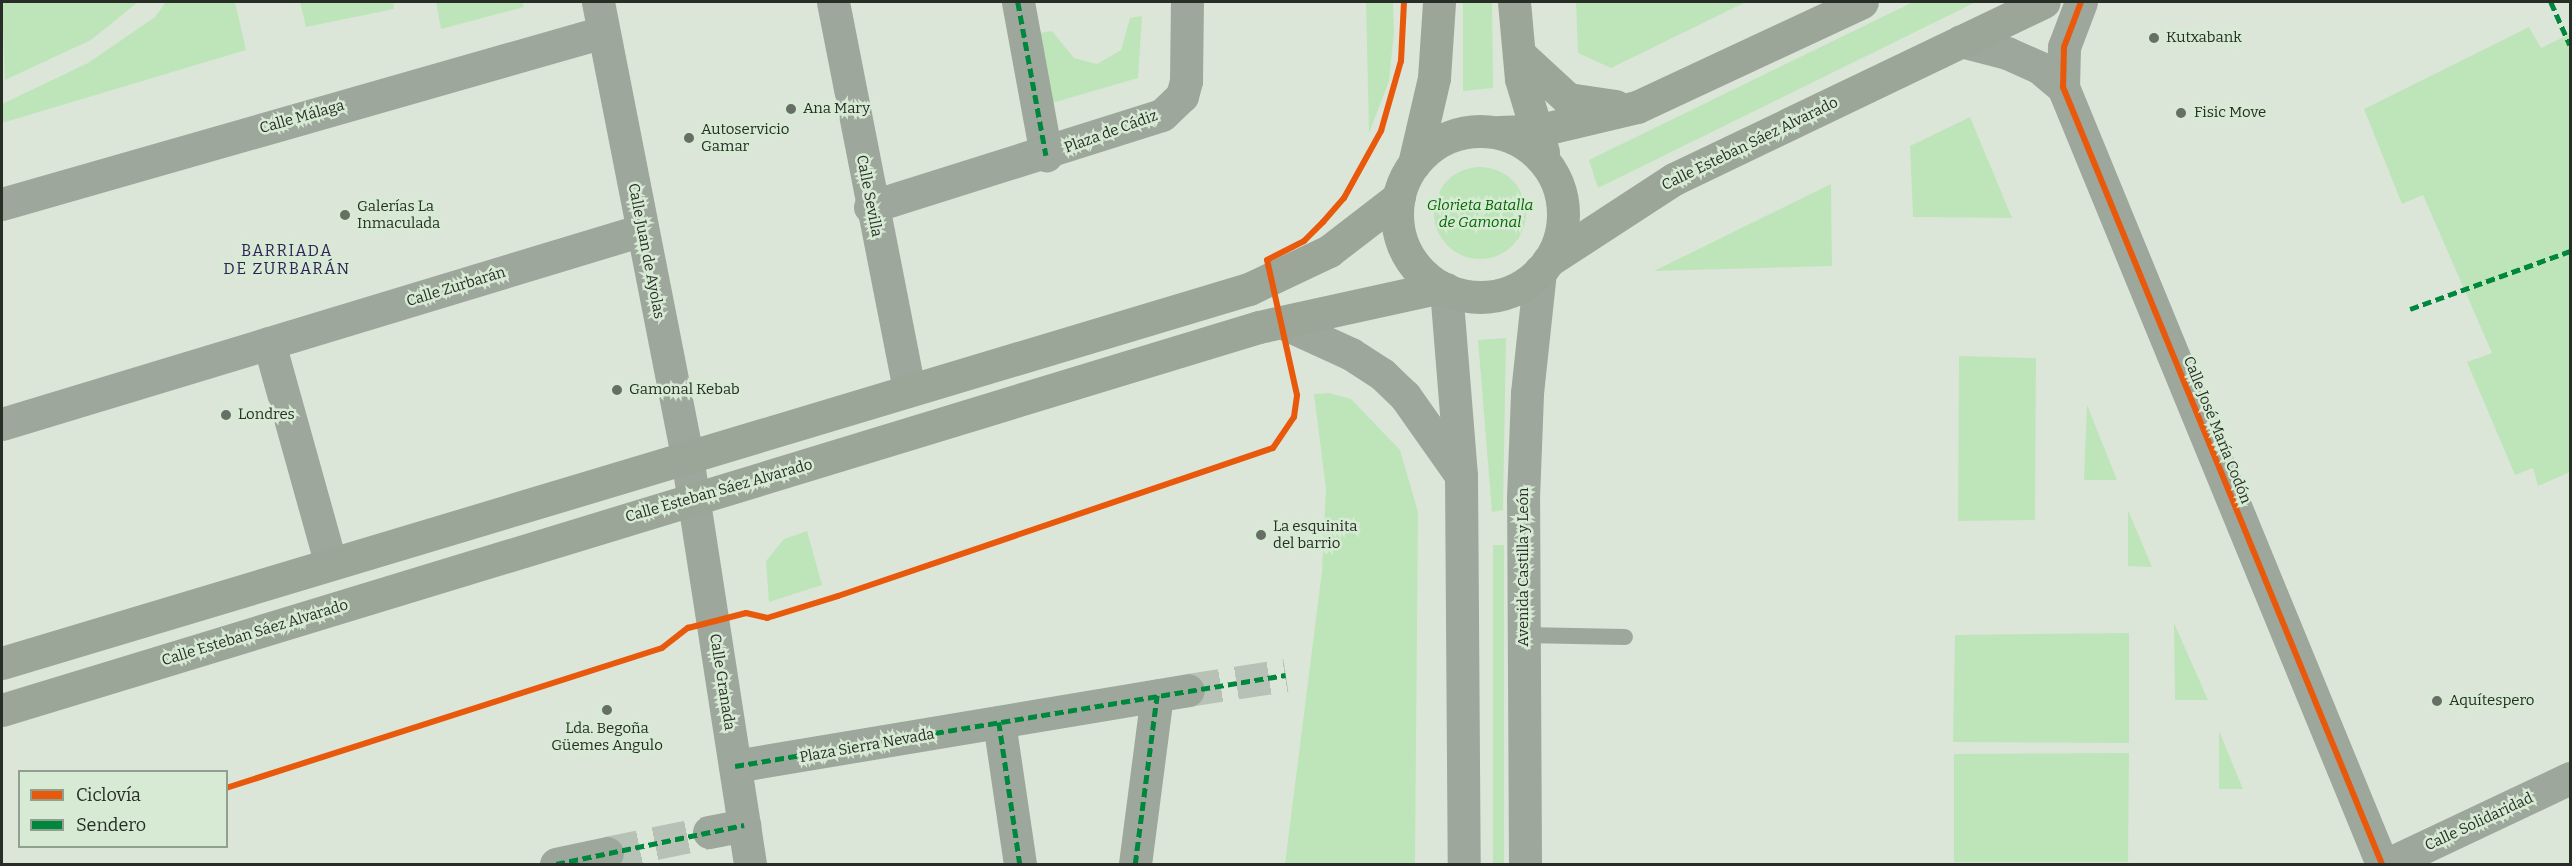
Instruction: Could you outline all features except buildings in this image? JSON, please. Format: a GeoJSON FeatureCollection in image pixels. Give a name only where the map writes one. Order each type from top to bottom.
{"type":"FeatureCollection","features":[{"type":"Feature","properties":{"kind":"main road"},"geometry":{"type":"LineString","coordinates":[[2,663],[330,562],[1264,283],[1329,251],[1399,197],[1414,164],[1434,78],[1439,2]]}},
{"type":"Feature","properties":{"kind":"main road"},"geometry":{"type":"LineString","coordinates":[[1399,197],[1403,244],[1419,270],[1444,288],[1495,295],[1544,266],[1562,215],[1550,169],[1536,131],[1519,54],[1514,2]]}},
{"type":"Feature","properties":{"kind":"main road"},"geometry":{"type":"LineString","coordinates":[[1414,164],[1452,135],[1536,131],[1637,107],[1862,2]]}},
{"type":"Feature","properties":{"kind":"main road","name":"Calle Esteban Sáez Alvarado"},"geometry":{"type":"LineString","coordinates":[[1544,266],[1674,179],[2044,2]]}},
{"type":"Feature","properties":{"kind":"main road"},"geometry":{"type":"LineString","coordinates":[[1519,54],[1542,80],[1568,99],[1637,107]]}},
{"type":"Feature","properties":{"kind":"main road"},"geometry":{"type":"LineString","coordinates":[[1497,132],[1526,145],[1550,169]]}},
{"type":"Feature","properties":{"kind":"main road","name":"Calle Esteban Sáez Alvarado"},"geometry":{"type":"LineString","coordinates":[[2,710],[1281,322],[1444,288]]}},
{"type":"Feature","properties":{"kind":"street","name":"Calle Sevilla"},"geometry":{"type":"LineString","coordinates":[[833,2],[870,207],[909,390]]}},
{"type":"Feature","properties":{"kind":"street","name":"Plaza de Cádiz"},"geometry":{"type":"LineString","coordinates":[[1018,2],[1046,155]]}},
{"type":"Feature","properties":{"kind":"street","name":"Plaza de Cádiz"},"geometry":{"type":"LineString","coordinates":[[870,207],[1046,155],[1147,122],[1174,106],[1185,81],[1187,2]]}},
{"type":"Feature","properties":{"kind":"street","name":"Calle José María Codón"},"geometry":{"type":"LineString","coordinates":[[2081,2],[2064,46],[2063,87],[2382,864]]}},
{"type":"Feature","properties":{"kind":"street","name":"Calle Málaga"},"geometry":{"type":"LineString","coordinates":[[2,204],[600,16]]}},
{"type":"Feature","properties":{"kind":"street","name":"Calle Juan de Ayolas"},"geometry":{"type":"LineString","coordinates":[[600,16],[694,500]]}},
{"type":"Feature","properties":{"kind":"street"},"geometry":{"type":"LineString","coordinates":[[1961,41],[2007,53],[2040,68],[2063,87]]}},
{"type":"Feature","properties":{"kind":"street","name":"Calle Zurbarán"},"geometry":{"type":"LineString","coordinates":[[2,424],[642,230]]}},
{"type":"Feature","properties":{"kind":"street","name":"Avenida Castilla y León"},"geometry":{"type":"LineString","coordinates":[[1525,864],[1524,635],[1527,393],[1544,266]]}},
{"type":"Feature","properties":{"kind":"street"},"geometry":{"type":"LineString","coordinates":[[1444,288],[1461,475],[1464,864]]}},
{"type":"Feature","properties":{"kind":"street"},"geometry":{"type":"LineString","coordinates":[[1281,322],[1351,354],[1382,374],[1406,396],[1461,475]]}},
{"type":"Feature","properties":{"kind":"street"},"geometry":{"type":"LineString","coordinates":[[269,343],[330,562]]}},
{"type":"Feature","properties":{"kind":"street","name":"Calle Granada"},"geometry":{"type":"LineString","coordinates":[[694,500],[750,864]]}},
{"type":"Feature","properties":{"kind":"street","name":"Plaza Sierra Nevada"},"geometry":{"type":"LineString","coordinates":[[735,766],[1173,693],[1135,864]]}},
{"type":"Feature","properties":{"kind":"street"},"geometry":{"type":"LineString","coordinates":[[999,722],[1020,864]]}},
{"type":"Feature","properties":{"kind":"street","name":"Calle Solidaridad"},"geometry":{"type":"LineString","coordinates":[[2388,864],[2571,778]]}},
{"type":"Feature","properties":{"kind":"street"},"geometry":{"type":"LineString","coordinates":[[709,832],[744,825]]}},
{"type":"Feature","properties":{"kind":"lane"},"geometry":{"type":"LineString","coordinates":[[1524,635],[1625,637]]}},
{"type":"Feature","properties":{"kind":"green space"},"geometry":{"type":"Polygon","coordinates":[[[2,2],[138,2],[91,40],[5,80],[2,2]]]}},
{"type":"Feature","properties":{"kind":"green space"},"geometry":{"type":"Polygon","coordinates":[[[166,2],[235,2],[246,50],[2,123],[2,104],[88,63],[155,17],[166,2]]]}},
{"type":"Feature","properties":{"kind":"green space"},"geometry":{"type":"Polygon","coordinates":[[[300,2],[393,2],[394,9],[306,27],[300,2]]]}},
{"type":"Feature","properties":{"kind":"green space"},"geometry":{"type":"Polygon","coordinates":[[[436,2],[522,2],[524,7],[441,29],[436,2]]]}},
{"type":"Feature","properties":{"kind":"green space"},"geometry":{"type":"Polygon","coordinates":[[[1366,2],[1393,2],[1394,32],[1389,81],[1369,133],[1366,2]]]}},
{"type":"Feature","properties":{"kind":"green space"},"geometry":{"type":"Polygon","coordinates":[[[1463,2],[1492,2],[1493,88],[1463,91],[1463,2]]]}},
{"type":"Feature","properties":{"kind":"green space"},"geometry":{"type":"Polygon","coordinates":[[[1576,2],[1746,2],[1611,68],[1578,53],[1576,2]]]}},
{"type":"Feature","properties":{"kind":"green space"},"geometry":{"type":"Polygon","coordinates":[[[1913,2],[1976,2],[1598,188],[1589,160],[1913,2]]]}},
{"type":"Feature","properties":{"kind":"green space"},"geometry":{"type":"Polygon","coordinates":[[[1142,16],[1138,78],[1052,103],[1039,33],[1052,31],[1074,58],[1097,64],[1121,50],[1130,18],[1142,16]]]}},
{"type":"Feature","properties":{"kind":"green space"},"geometry":{"type":"Polygon","coordinates":[[[2529,27],[2541,48],[2570,34],[2570,472],[2538,486],[2533,468],[2515,475],[2467,362],[2492,353],[2423,195],[2402,204],[2364,109],[2529,27]]]}},
{"type":"Feature","properties":{"kind":"green space"},"geometry":{"type":"Polygon","coordinates":[[[1970,117],[2012,218],[1913,217],[1910,146],[1970,117]]]}},
{"type":"Feature","properties":{"kind":"green space","name":"Glorieta Batalla de Gamonal"},"geometry":{"type":"Polygon","coordinates":[[[1480,167],[1498,170],[1513,180],[1523,195],[1526,213],[1523,231],[1513,246],[1498,256],[1480,259],[1462,256],[1447,246],[1437,231],[1434,213],[1437,195],[1447,180],[1462,170],[1480,167]]]}},
{"type":"Feature","properties":{"kind":"green space"},"geometry":{"type":"Polygon","coordinates":[[[1831,184],[1832,266],[1654,271],[1831,184]]]}},
{"type":"Feature","properties":{"kind":"green space"},"geometry":{"type":"Polygon","coordinates":[[[1506,338],[1503,510],[1492,512],[1478,340],[1506,338]]]}},
{"type":"Feature","properties":{"kind":"green space"},"geometry":{"type":"Polygon","coordinates":[[[1959,356],[2036,358],[2035,520],[1958,521],[1959,356]]]}},
{"type":"Feature","properties":{"kind":"green space"},"geometry":{"type":"Polygon","coordinates":[[[1329,393],[1351,399],[1400,450],[1418,512],[1415,864],[1285,864],[1322,571],[1326,489],[1314,394],[1329,393]]]}},
{"type":"Feature","properties":{"kind":"green space"},"geometry":{"type":"Polygon","coordinates":[[[2087,405],[2117,480],[2084,480],[2087,405]]]}},
{"type":"Feature","properties":{"kind":"green space"},"geometry":{"type":"Polygon","coordinates":[[[2128,510],[2152,567],[2128,566],[2128,510]]]}},
{"type":"Feature","properties":{"kind":"green space"},"geometry":{"type":"Polygon","coordinates":[[[807,531],[822,585],[769,602],[766,561],[784,539],[807,531]]]}},
{"type":"Feature","properties":{"kind":"green space"},"geometry":{"type":"Polygon","coordinates":[[[1493,545],[1504,545],[1504,864],[1493,864],[1493,545]]]}},
{"type":"Feature","properties":{"kind":"green space"},"geometry":{"type":"Polygon","coordinates":[[[2174,623],[2208,700],[2175,700],[2174,623]]]}},
{"type":"Feature","properties":{"kind":"green space"},"geometry":{"type":"Polygon","coordinates":[[[2129,633],[2129,743],[1953,742],[1955,635],[2129,633]]]}},
{"type":"Feature","properties":{"kind":"green space"},"geometry":{"type":"Polygon","coordinates":[[[2219,731],[2243,789],[2219,789],[2219,731]]]}},
{"type":"Feature","properties":{"kind":"green space"},"geometry":{"type":"Polygon","coordinates":[[[2129,753],[2128,862],[1954,862],[1954,754],[2129,753]]]}},
{"type":"Feature","properties":{"kind":"tunnel"},"geometry":{"type":"LineString","coordinates":[[1188,690],[1286,675]]}},
{"type":"Feature","properties":{"kind":"tunnel"},"geometry":{"type":"LineString","coordinates":[[607,853],[709,832]]}},
{"type":"Feature","properties":{"kind":"marked path"},"geometry":{"type":"LineString","coordinates":[[1018,2],[1046,155]]}},
{"type":"Feature","properties":{"kind":"marked path"},"geometry":{"type":"LineString","coordinates":[[2551,2],[2570,45]]}},
{"type":"Feature","properties":{"kind":"marked path"},"geometry":{"type":"LineString","coordinates":[[2410,309],[2570,251]]}},
{"type":"Feature","properties":{"kind":"marked path"},"geometry":{"type":"LineString","coordinates":[[735,766],[1286,675]]}},
{"type":"Feature","properties":{"kind":"marked path"},"geometry":{"type":"LineString","coordinates":[[1135,864],[1157,695]]}},
{"type":"Feature","properties":{"kind":"marked path"},"geometry":{"type":"LineString","coordinates":[[999,722],[1020,864]]}},
{"type":"Feature","properties":{"kind":"marked path"},"geometry":{"type":"LineString","coordinates":[[556,864],[744,825]]}},
{"type":"Feature","properties":{"kind":"cycle path"},"geometry":{"type":"LineString","coordinates":[[228,787],[662,648],[688,628],[746,613],[767,618],[1273,448],[1294,417],[1297,395],[1267,260],[1304,241],[1323,222],[1344,198],[1381,131],[1401,61],[1404,2]]}},
{"type":"Feature","properties":{"kind":"cycle path"},"geometry":{"type":"LineString","coordinates":[[2081,2],[2064,47],[2063,87],[2382,864]]}},
{"type":"Feature","properties":{"kind":"place","name":"Kutxabank"},"geometry":{"type":"Point","coordinates":[2154,38]}},
{"type":"Feature","properties":{"kind":"place","name":"Ana Mary"},"geometry":{"type":"Point","coordinates":[791,109]}},
{"type":"Feature","properties":{"kind":"place","name":"Fisic Move"},"geometry":{"type":"Point","coordinates":[2181,113]}},
{"type":"Feature","properties":{"kind":"place","name":"Autoservicio Gamar"},"geometry":{"type":"Point","coordinates":[689,138]}},
{"type":"Feature","properties":{"kind":"place","name":"Galerías La Inmaculada"},"geometry":{"type":"Point","coordinates":[345,215]}},
{"type":"Feature","properties":{"kind":"place","name":"Gamonal Kebab"},"geometry":{"type":"Point","coordinates":[617,390]}},
{"type":"Feature","properties":{"kind":"place","name":"Londres"},"geometry":{"type":"Point","coordinates":[226,415]}},
{"type":"Feature","properties":{"kind":"place","name":"La esquinita del barrio"},"geometry":{"type":"Point","coordinates":[1261,535]}},
{"type":"Feature","properties":{"kind":"place","name":"Aquítespero"},"geometry":{"type":"Point","coordinates":[2437,701]}},
{"type":"Feature","properties":{"kind":"place","name":"Lda. Begoña Güemes Angulo"},"geometry":{"type":"Point","coordinates":[607,710]}},
{"type":"Feature","properties":{"kind":"district","name":"BARRIADA DE ZURBARÁN"},"geometry":{"type":"Point","coordinates":[287,260]}}]}
